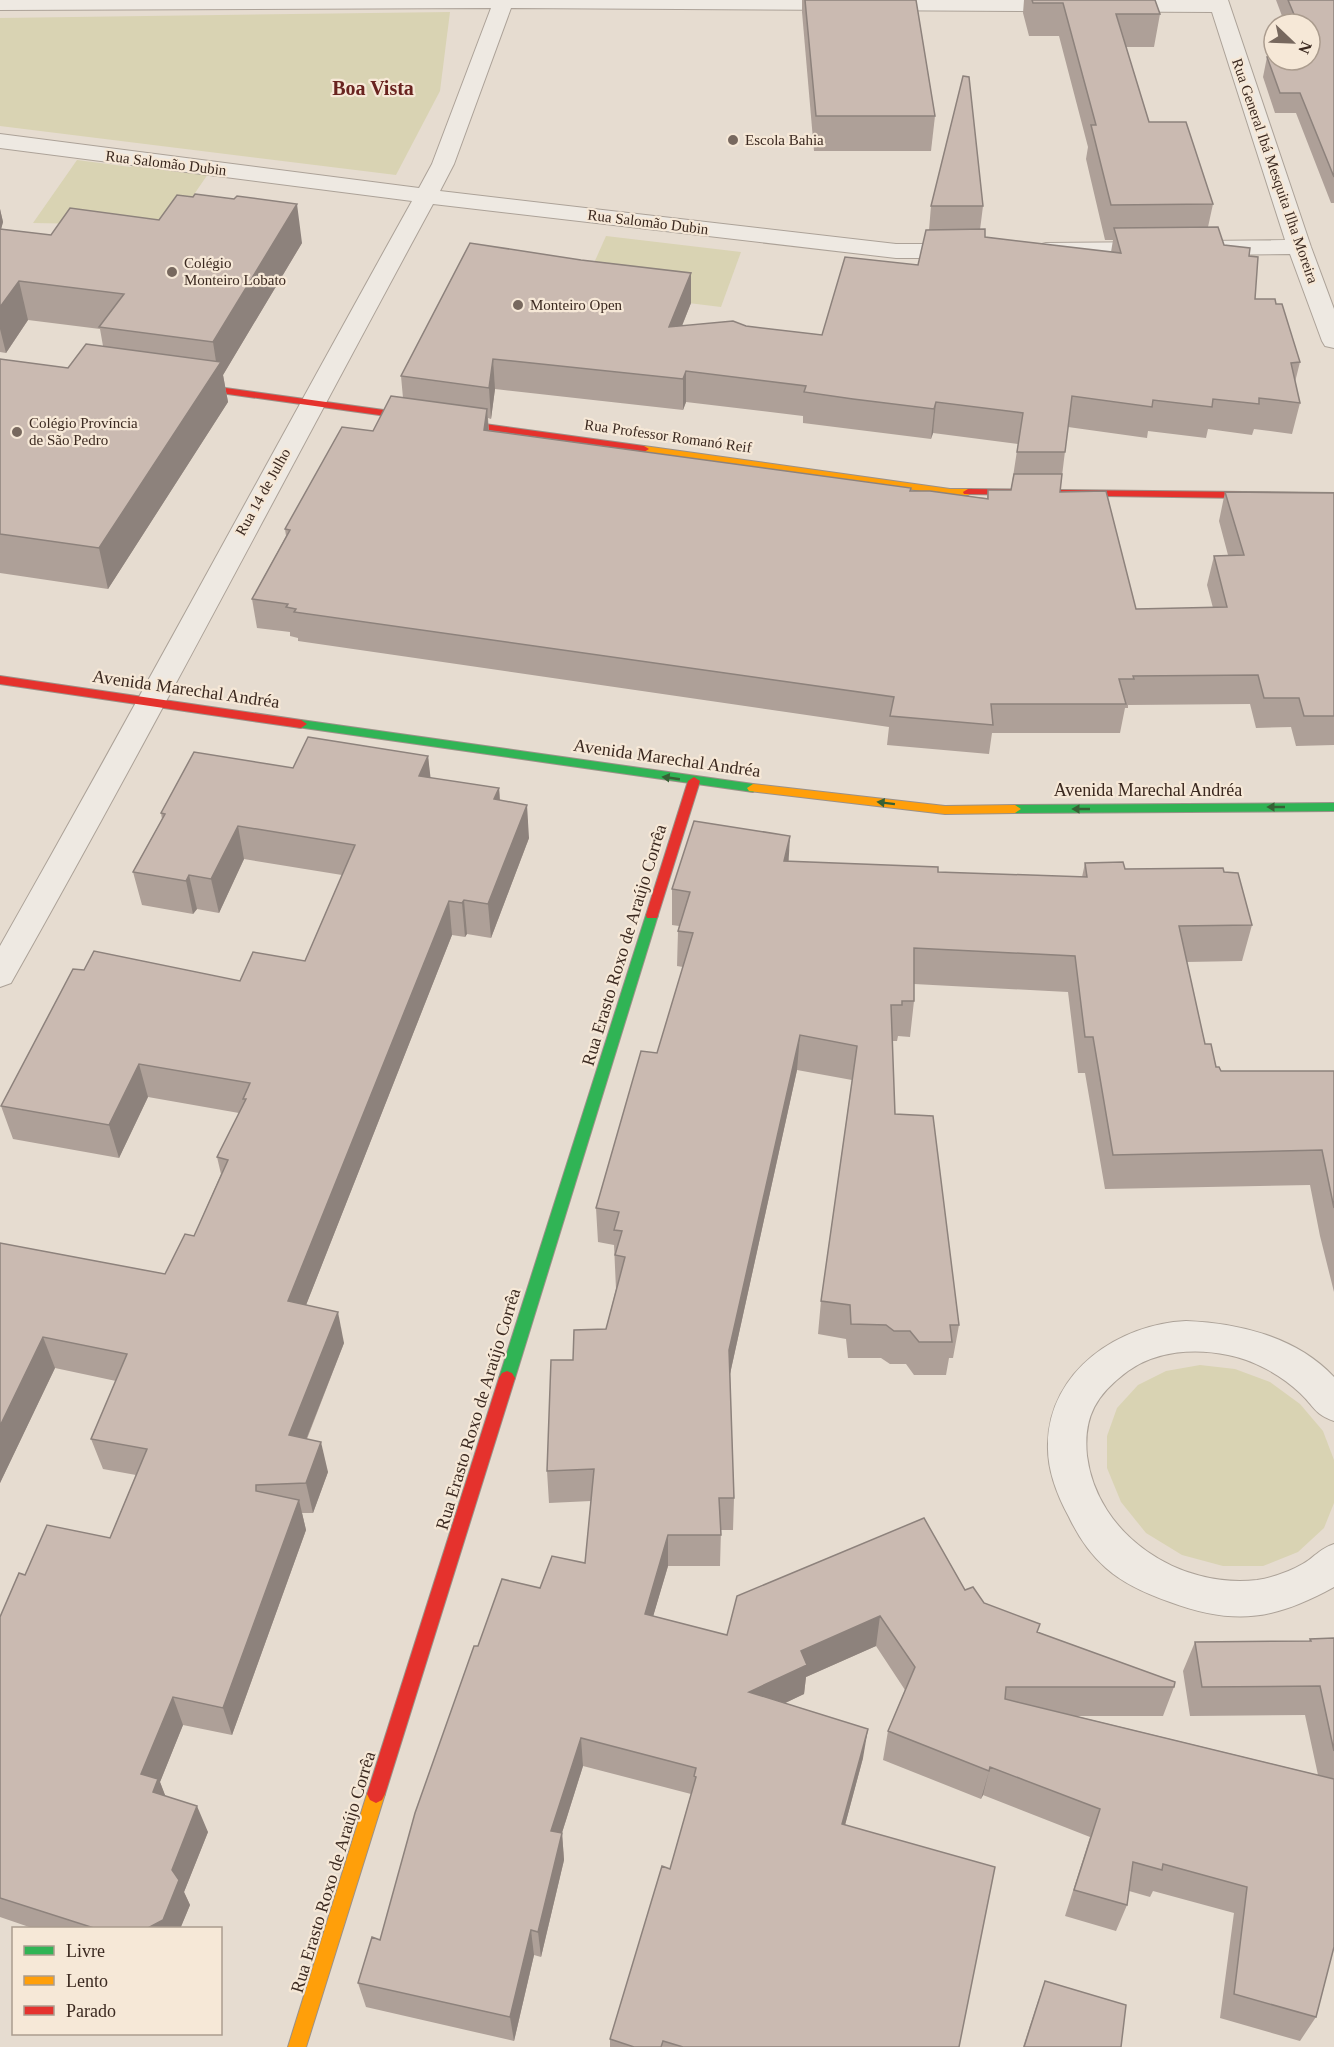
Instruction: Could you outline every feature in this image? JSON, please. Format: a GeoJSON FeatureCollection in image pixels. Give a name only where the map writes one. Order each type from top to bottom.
{"type":"FeatureCollection","features":[{"type":"Feature","properties":{"kind":"street"},"geometry":{"type":"LineString","coordinates":[[0,4],[503,1],[1219,3]]}},
{"type":"Feature","properties":{"kind":"street","name":"Rua 14 de Julho"},"geometry":{"type":"LineString","coordinates":[[0,975],[152,703],[443,164],[503,1]]}},
{"type":"Feature","properties":{"kind":"street","name":"Rua General Ibá Mesquita Ilha Moreira"},"geometry":{"type":"LineString","coordinates":[[1219,3],[1299,248],[1334,340]]}},
{"type":"Feature","properties":{"kind":"street","name":"Rua Salomão Dubin"},"geometry":{"type":"LineString","coordinates":[[0,141],[426,196],[896,251],[991,250]]}},
{"type":"Feature","properties":{"kind":"street"},"geometry":{"type":"LineString","coordinates":[[1026,250],[1299,248]]}},
{"type":"Feature","properties":{"kind":"street","name":"Rua Professor Romanó Reif"},"geometry":{"type":"LineString","coordinates":[[174,384],[950,492],[1334,496]]}},
{"type":"Feature","properties":{"kind":"street","name":"Avenida Marechal Andréa"},"geometry":{"type":"LineString","coordinates":[[0,680],[694,781],[945,810],[1334,807]]}},
{"type":"Feature","properties":{"kind":"street","name":"Rua Erasto Roxo de Araújo Corrêa"},"geometry":{"type":"LineString","coordinates":[[297,2047],[694,781]]}},
{"type":"Feature","properties":{"kind":"street"},"geometry":{"type":"LineString","coordinates":[[1334,1405],[1313,1381],[1275,1356],[1232,1340],[1186,1336],[1144,1343],[1108,1362],[1081,1391],[1067,1427],[1067,1467],[1082,1509],[1110,1546],[1150,1575],[1197,1594],[1246,1599],[1292,1590],[1330,1568],[1334,1562]]}},
{"type":"Feature","properties":{"kind":"shaded area"},"geometry":{"type":"Polygon","coordinates":[[[450,12],[440,91],[396,175],[0,126],[0,18],[450,12]]]}},
{"type":"Feature","properties":{"kind":"shaded area"},"geometry":{"type":"Polygon","coordinates":[[[77,160],[208,174],[160,244],[88,224],[33,223],[77,160]]]}},
{"type":"Feature","properties":{"kind":"shaded area"},"geometry":{"type":"Polygon","coordinates":[[[606,236],[741,252],[721,307],[582,290],[606,236]]]}},
{"type":"Feature","properties":{"kind":"shaded area"},"geometry":{"type":"Polygon","coordinates":[[[1200,1365],[1235,1369],[1270,1382],[1300,1404],[1323,1431],[1334,1460],[1334,1503],[1324,1528],[1298,1552],[1263,1566],[1223,1566],[1182,1555],[1146,1533],[1121,1502],[1107,1468],[1107,1436],[1117,1408],[1138,1385],[1166,1371],[1200,1365]]]}},
{"type":"Feature","properties":{"kind":"building"},"geometry":{"type":"Polygon","coordinates":[[[805,0],[916,0],[935,116],[816,116],[805,0]]]}},
{"type":"Feature","properties":{"kind":"building"},"geometry":{"type":"Polygon","coordinates":[[[1032,0],[1155,0],[1160,14],[1116,14],[1149,122],[1186,122],[1213,204],[1111,205],[1091,125],[1096,125],[1063,3],[1033,3],[1032,0]]]}},
{"type":"Feature","properties":{"kind":"building"},"geometry":{"type":"Polygon","coordinates":[[[1288,0],[1334,0],[1334,177],[1300,93],[1280,93],[1272,72],[1322,72],[1322,12],[1293,12],[1288,0]]]}},
{"type":"Feature","properties":{"kind":"building"},"geometry":{"type":"Polygon","coordinates":[[[963,76],[969,77],[983,206],[931,206],[963,76]]]}},
{"type":"Feature","properties":{"kind":"building"},"geometry":{"type":"Polygon","coordinates":[[[195,194],[234,199],[237,196],[297,204],[213,342],[99,327],[124,294],[19,281],[0,307],[0,229],[51,235],[70,208],[159,220],[177,195],[193,197],[195,194]]]}},
{"type":"Feature","properties":{"kind":"building"},"geometry":{"type":"Polygon","coordinates":[[[1218,227],[1224,245],[1250,248],[1249,256],[1258,257],[1255,299],[1275,299],[1276,304],[1282,304],[1300,362],[1291,363],[1300,403],[1259,398],[1259,404],[1213,399],[1212,407],[1153,400],[1152,407],[1072,396],[1065,452],[1017,452],[1023,413],[936,402],[934,409],[853,399],[804,392],[806,386],[686,371],[683,379],[493,359],[489,388],[401,376],[470,243],[581,260],[691,273],[669,327],[733,321],[746,326],[822,335],[845,257],[918,265],[926,230],[985,229],[985,237],[1121,253],[1114,228],[1218,227]]]}},
{"type":"Feature","properties":{"kind":"building"},"geometry":{"type":"Polygon","coordinates":[[[86,344],[221,362],[99,548],[0,534],[0,359],[68,368],[86,344]]]}},
{"type":"Feature","properties":{"kind":"building"},"geometry":{"type":"Polygon","coordinates":[[[391,396],[487,409],[484,430],[911,488],[910,491],[930,491],[988,499],[988,490],[1011,490],[1014,474],[1062,474],[1060,492],[1106,491],[1136,609],[1227,607],[1214,556],[1244,555],[1225,492],[1334,493],[1334,716],[1304,716],[1299,698],[1264,698],[1258,675],[1133,676],[1134,679],[1119,679],[1126,704],[991,704],[993,725],[890,716],[894,697],[294,612],[296,609],[286,607],[288,604],[252,599],[290,530],[285,529],[342,427],[373,431],[391,396]]]}},
{"type":"Feature","properties":{"kind":"building"},"geometry":{"type":"Polygon","coordinates":[[[308,737],[428,756],[419,776],[499,788],[494,799],[527,805],[488,904],[464,900],[462,903],[449,901],[288,1301],[338,1312],[289,1435],[321,1442],[306,1483],[256,1485],[256,1491],[299,1500],[223,1708],[173,1697],[141,1774],[158,1779],[153,1792],[197,1806],[172,1870],[179,1880],[163,1920],[150,1927],[91,1927],[0,1898],[0,1617],[19,1573],[25,1575],[47,1525],[110,1538],[147,1449],[91,1439],[127,1354],[43,1337],[0,1426],[0,1243],[165,1274],[185,1234],[194,1236],[228,1160],[217,1157],[246,1099],[243,1099],[250,1083],[139,1064],[109,1125],[1,1106],[73,969],[84,970],[94,951],[240,981],[253,952],[305,961],[355,845],[238,826],[211,879],[189,875],[186,881],[133,872],[165,814],[161,813],[194,752],[293,768],[308,737]]]}},
{"type":"Feature","properties":{"kind":"building"},"geometry":{"type":"Polygon","coordinates":[[[694,821],[790,836],[784,861],[938,867],[938,872],[1087,877],[1085,863],[1123,862],[1125,869],[1223,868],[1224,872],[1238,873],[1252,925],[1179,926],[1205,1044],[1211,1044],[1216,1067],[1219,1067],[1221,1071],[1334,1071],[1334,1208],[1322,1150],[1113,1155],[1093,1037],[1085,1037],[1075,956],[914,948],[914,1001],[902,1001],[902,1005],[891,1005],[895,1114],[933,1116],[959,1325],[950,1325],[952,1342],[919,1342],[910,1331],[894,1331],[886,1325],[851,1324],[850,1305],[821,1301],[857,1046],[800,1035],[729,1350],[734,1498],[719,1498],[721,1535],[668,1535],[645,1614],[727,1635],[737,1596],[924,1518],[965,1590],[973,1587],[984,1603],[1040,1624],[1037,1632],[1175,1682],[1174,1687],[1006,1687],[1005,1699],[1334,1779],[1334,1947],[1316,2017],[1234,1994],[1247,1887],[1163,1864],[1162,1870],[1133,1862],[1127,1905],[1074,1890],[1100,1809],[990,1767],[989,1771],[888,1731],[915,1667],[880,1616],[801,1651],[807,1665],[749,1692],[868,1729],[842,1824],[995,1867],[959,2047],[683,2047],[663,2041],[661,2047],[634,2047],[610,2039],[662,1866],[670,1869],[696,1777],[694,1776],[696,1768],[581,1738],[551,1831],[562,1833],[538,1932],[531,1930],[510,2017],[358,1983],[372,1937],[380,1940],[415,1813],[474,1646],[478,1646],[502,1579],[540,1588],[552,1556],[585,1563],[594,1469],[547,1471],[551,1360],[573,1360],[574,1330],[606,1329],[625,1257],[615,1255],[622,1231],[614,1230],[619,1212],[596,1208],[641,1051],[657,1053],[693,933],[678,931],[690,892],[672,889],[694,821]]]}},
{"type":"Feature","properties":{"kind":"building"},"geometry":{"type":"Polygon","coordinates":[[[1334,1638],[1334,1751],[1320,1686],[1202,1687],[1195,1642],[1311,1641],[1310,1639],[1334,1638]]]}},
{"type":"Feature","properties":{"kind":"building"},"geometry":{"type":"Polygon","coordinates":[[[1045,1981],[1126,2005],[1121,2047],[1024,2047],[1045,1981]]]}},
{"type":"Feature","properties":{"kind":"traffic: fast"},"geometry":{"type":"LineString","coordinates":[[1243,495],[1334,496]]}},
{"type":"Feature","properties":{"kind":"traffic: fast"},"geometry":{"type":"LineString","coordinates":[[301,724],[753,788]]}},
{"type":"Feature","properties":{"kind":"traffic: fast"},"geometry":{"type":"LineString","coordinates":[[1015,809],[1334,807]]}},
{"type":"Feature","properties":{"kind":"traffic: fast"},"geometry":{"type":"LineString","coordinates":[[507,1378],[652,915]]}},
{"type":"Feature","properties":{"kind":"traffic: slow"},"geometry":{"type":"LineString","coordinates":[[644,449],[950,492],[968,492]]}},
{"type":"Feature","properties":{"kind":"traffic: slow"},"geometry":{"type":"LineString","coordinates":[[753,788],[945,810],[1015,809]]}},
{"type":"Feature","properties":{"kind":"traffic: slow"},"geometry":{"type":"LineString","coordinates":[[297,2047],[376,1794]]}},
{"type":"Feature","properties":{"kind":"traffic: jam"},"geometry":{"type":"LineString","coordinates":[[182,385],[644,449]]}},
{"type":"Feature","properties":{"kind":"traffic: jam"},"geometry":{"type":"LineString","coordinates":[[968,492],[1243,495]]}},
{"type":"Feature","properties":{"kind":"traffic: jam"},"geometry":{"type":"LineString","coordinates":[[0,680],[301,724]]}},
{"type":"Feature","properties":{"kind":"traffic: jam"},"geometry":{"type":"LineString","coordinates":[[652,915],[694,781]]}},
{"type":"Feature","properties":{"kind":"traffic: jam"},"geometry":{"type":"LineString","coordinates":[[376,1794],[507,1378]]}},
{"type":"Feature","properties":{"kind":"place","name":"Escola Bahia"},"geometry":{"type":"Point","coordinates":[733,140]}},
{"type":"Feature","properties":{"kind":"place","name":"Colégio Monteiro Lobato"},"geometry":{"type":"Point","coordinates":[172,272]}},
{"type":"Feature","properties":{"kind":"place","name":"Monteiro Open"},"geometry":{"type":"Point","coordinates":[518,305]}},
{"type":"Feature","properties":{"kind":"place","name":"Colégio Província de São Pedro"},"geometry":{"type":"Point","coordinates":[17,432]}},
{"type":"Feature","properties":{"kind":"district","name":"Boa Vista"},"geometry":{"type":"Point","coordinates":[373,88]}}]}
